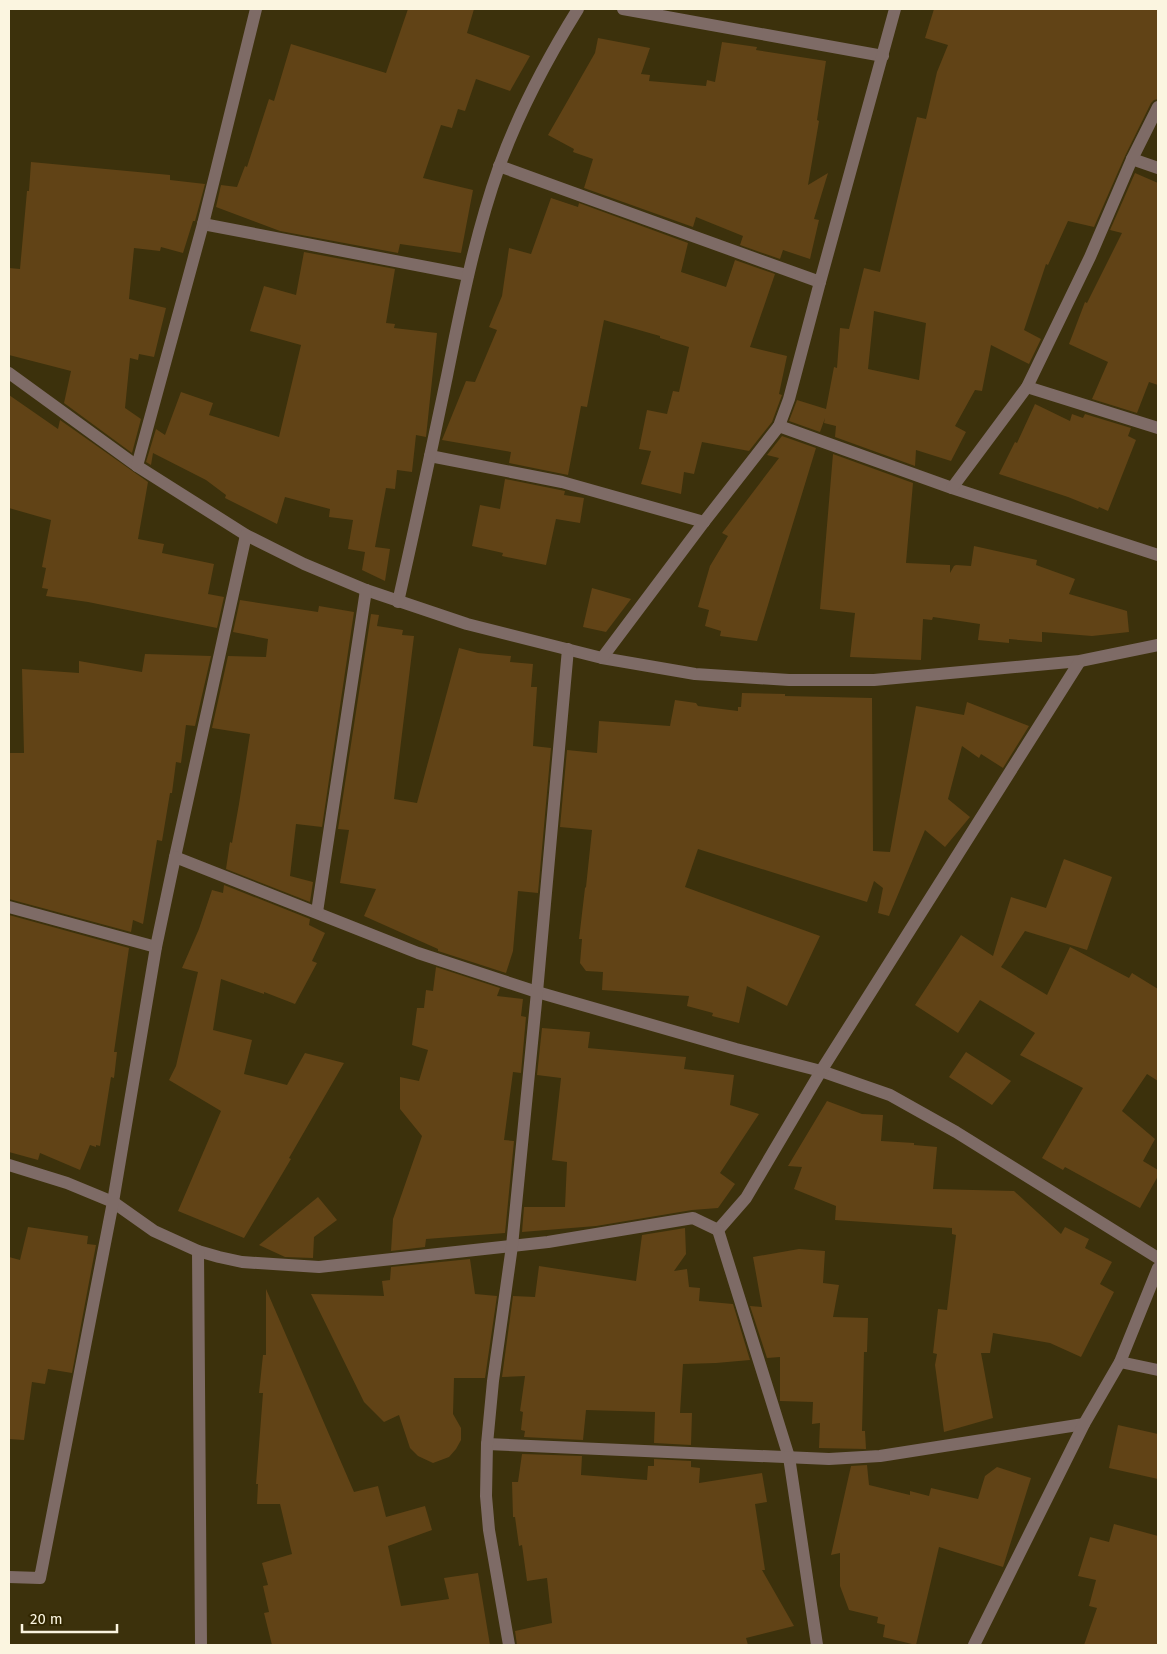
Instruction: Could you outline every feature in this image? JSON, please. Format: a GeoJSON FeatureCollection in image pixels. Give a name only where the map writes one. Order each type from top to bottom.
{"type":"FeatureCollection","features":[{"type":"Feature","properties":{"kind":"street"},"geometry":{"type":"LineString","coordinates":[[137,466],[203,224],[256,9]]}},
{"type":"Feature","properties":{"kind":"street"},"geometry":{"type":"LineString","coordinates":[[398,602],[482,218],[499,166],[519,118],[550,55],[578,9]]}},
{"type":"Feature","properties":{"kind":"street"},"geometry":{"type":"LineString","coordinates":[[623,9],[883,56]]}},
{"type":"Feature","properties":{"kind":"street"},"geometry":{"type":"LineString","coordinates":[[602,658],[779,426],[790,399],[895,9]]}},
{"type":"Feature","properties":{"kind":"street"},"geometry":{"type":"LineString","coordinates":[[952,488],[1027,388],[1090,257],[1132,159],[1158,107]]}},
{"type":"Feature","properties":{"kind":"street"},"geometry":{"type":"LineString","coordinates":[[1132,159],[1158,168]]}},
{"type":"Feature","properties":{"kind":"street"},"geometry":{"type":"LineString","coordinates":[[499,166],[820,282]]}},
{"type":"Feature","properties":{"kind":"street"},"geometry":{"type":"LineString","coordinates":[[203,224],[468,275]]}},
{"type":"Feature","properties":{"kind":"street"},"geometry":{"type":"LineString","coordinates":[[9,373],[137,466],[246,535],[304,564],[398,602],[467,624],[602,658],[694,674],[789,680],[874,680],[1080,661],[1158,646]]}},
{"type":"Feature","properties":{"kind":"street"},"geometry":{"type":"LineString","coordinates":[[1027,388],[1158,428]]}},
{"type":"Feature","properties":{"kind":"street"},"geometry":{"type":"LineString","coordinates":[[779,426],[952,488],[1158,555]]}},
{"type":"Feature","properties":{"kind":"street"},"geometry":{"type":"LineString","coordinates":[[430,456],[562,482],[704,522]]}},
{"type":"Feature","properties":{"kind":"street"},"geometry":{"type":"LineString","coordinates":[[9,1577],[40,1578],[112,1202],[156,946],[246,535]]}},
{"type":"Feature","properties":{"kind":"street"},"geometry":{"type":"LineString","coordinates":[[317,912],[366,590]]}},
{"type":"Feature","properties":{"kind":"street"},"geometry":{"type":"LineString","coordinates":[[509,1645],[489,1530],[486,1496],[487,1444],[493,1381],[512,1246],[538,992],[568,649]]}},
{"type":"Feature","properties":{"kind":"street"},"geometry":{"type":"LineString","coordinates":[[718,1230],[746,1198],[821,1071],[1080,661]]}},
{"type":"Feature","properties":{"kind":"street"},"geometry":{"type":"LineString","coordinates":[[175,858],[418,953],[538,992],[736,1049],[821,1071],[890,1096],[924,1114],[1158,1258]]}},
{"type":"Feature","properties":{"kind":"street"},"geometry":{"type":"LineString","coordinates":[[9,907],[156,946]]}},
{"type":"Feature","properties":{"kind":"street"},"geometry":{"type":"LineString","coordinates":[[9,1165],[67,1184],[112,1202],[154,1231],[198,1250],[242,1262],[319,1268],[548,1242],[693,1218],[718,1230],[789,1457],[817,1645]]}},
{"type":"Feature","properties":{"kind":"street"},"geometry":{"type":"LineString","coordinates":[[198,1250],[201,1645]]}},
{"type":"Feature","properties":{"kind":"street"},"geometry":{"type":"LineString","coordinates":[[974,1645],[1084,1424],[1120,1362],[1158,1268]]}},
{"type":"Feature","properties":{"kind":"street"},"geometry":{"type":"LineString","coordinates":[[1120,1362],[1158,1370]]}},
{"type":"Feature","properties":{"kind":"street"},"geometry":{"type":"LineString","coordinates":[[487,1444],[829,1459],[880,1456],[1084,1424]]}},
{"type":"Feature","properties":{"kind":"building"},"geometry":{"type":"Polygon","coordinates":[[[408,9],[474,9],[467,33],[530,56],[510,91],[476,79],[465,111],[458,109],[452,128],[441,125],[423,178],[473,190],[461,253],[400,244],[398,253],[280,231],[216,207],[221,185],[237,187],[245,166],[247,167],[269,99],[274,101],[291,44],[386,73],[408,9]]]}},
{"type":"Feature","properties":{"kind":"building"},"geometry":{"type":"Polygon","coordinates":[[[934,9],[1158,9],[1158,99],[1151,103],[1094,227],[1068,221],[1048,265],[1046,264],[1024,330],[1041,339],[1029,364],[991,345],[982,391],[975,390],[955,426],[966,432],[951,461],[916,450],[915,466],[835,437],[836,426],[824,423],[825,418],[820,432],[789,421],[797,400],[826,409],[834,367],[837,368],[840,328],[849,329],[864,268],[880,272],[917,117],[926,119],[937,72],[948,45],[925,38],[934,9]],[[874,311],[868,369],[919,380],[926,323],[874,311]]]}},
{"type":"Feature","properties":{"kind":"building"},"geometry":{"type":"Polygon","coordinates":[[[598,38],[650,48],[641,74],[650,75],[649,81],[706,86],[707,80],[715,82],[722,42],[757,47],[756,50],[826,61],[817,120],[819,121],[808,185],[828,173],[814,219],[819,220],[810,259],[783,250],[780,259],[740,245],[743,236],[696,217],[693,227],[584,188],[593,159],[573,152],[574,149],[548,135],[595,53],[598,38]]]}},
{"type":"Feature","properties":{"kind":"building"},"geometry":{"type":"Polygon","coordinates":[[[31,162],[170,175],[170,180],[205,184],[195,221],[193,221],[183,253],[161,247],[160,251],[134,248],[129,299],[166,308],[154,357],[139,354],[138,360],[130,358],[125,408],[141,419],[132,453],[64,403],[71,371],[9,355],[9,268],[20,269],[31,162]]]}},
{"type":"Feature","properties":{"kind":"building"},"geometry":{"type":"Polygon","coordinates":[[[1135,173],[1158,183],[1158,385],[1149,382],[1137,413],[1092,399],[1108,362],[1069,344],[1085,302],[1087,303],[1122,233],[1110,230],[1135,173]]]}},
{"type":"Feature","properties":{"kind":"building"},"geometry":{"type":"Polygon","coordinates":[[[551,198],[578,207],[579,203],[688,243],[681,272],[726,287],[735,260],[775,274],[750,347],[787,356],[779,394],[782,395],[772,422],[749,451],[702,442],[694,474],[684,472],[681,494],[641,484],[651,451],[639,449],[647,410],[667,414],[673,391],[679,392],[689,347],[660,338],[660,336],[604,320],[587,407],[581,406],[568,475],[509,463],[511,452],[442,440],[466,381],[475,382],[497,330],[489,327],[502,296],[509,248],[531,254],[551,198]]]}},
{"type":"Feature","properties":{"kind":"building"},"geometry":{"type":"Polygon","coordinates":[[[304,252],[395,269],[386,323],[395,324],[394,328],[437,333],[426,437],[416,435],[412,472],[397,470],[395,489],[386,488],[375,547],[390,549],[385,581],[362,570],[365,552],[348,549],[353,520],[329,517],[330,509],[285,497],[277,524],[225,498],[226,495],[206,480],[153,453],[151,465],[146,462],[156,429],[165,435],[181,392],[213,403],[209,415],[279,437],[301,345],[250,331],[264,286],[296,295],[304,252]]]}},
{"type":"Feature","properties":{"kind":"building"},"geometry":{"type":"Polygon","coordinates":[[[9,395],[58,429],[60,420],[148,482],[138,539],[164,544],[162,553],[214,564],[208,594],[224,597],[217,628],[88,602],[46,596],[48,589],[42,588],[46,568],[42,567],[51,520],[9,508],[9,395]]]}},
{"type":"Feature","properties":{"kind":"building"},"geometry":{"type":"Polygon","coordinates":[[[1035,404],[1070,421],[1072,414],[1083,418],[1085,414],[1131,428],[1128,436],[1136,440],[1108,511],[999,474],[1015,442],[1017,443],[1035,404]]]}},
{"type":"Feature","properties":{"kind":"building"},"geometry":{"type":"Polygon","coordinates":[[[782,436],[816,448],[757,641],[720,636],[721,631],[705,626],[709,610],[698,607],[710,566],[728,536],[722,533],[779,458],[767,455],[782,436]]]}},
{"type":"Feature","properties":{"kind":"building"},"geometry":{"type":"Polygon","coordinates":[[[833,454],[913,483],[906,563],[950,565],[950,573],[956,565],[971,566],[974,546],[1037,560],[1036,565],[1075,579],[1069,594],[1127,611],[1129,632],[1092,636],[1042,632],[1042,642],[1009,639],[1009,643],[978,640],[980,624],[933,617],[932,620],[923,619],[921,660],[850,657],[855,613],[820,609],[833,454]]]}},
{"type":"Feature","properties":{"kind":"building"},"geometry":{"type":"Polygon","coordinates":[[[505,479],[565,491],[564,495],[584,498],[580,523],[556,519],[546,565],[502,556],[503,553],[472,546],[480,505],[500,509],[505,479]]]}},
{"type":"Feature","properties":{"kind":"building"},"geometry":{"type":"Polygon","coordinates":[[[592,588],[631,599],[606,632],[583,627],[592,588]]]}},
{"type":"Feature","properties":{"kind":"building"},"geometry":{"type":"Polygon","coordinates":[[[240,600],[318,612],[319,606],[354,612],[322,827],[296,824],[290,876],[313,882],[310,902],[226,869],[250,734],[212,728],[228,656],[266,657],[268,639],[233,632],[240,600]]]}},
{"type":"Feature","properties":{"kind":"building"},"geometry":{"type":"Polygon","coordinates":[[[371,614],[379,615],[377,626],[403,630],[402,635],[414,636],[394,799],[417,803],[459,648],[478,653],[511,656],[510,662],[533,664],[531,687],[537,687],[533,746],[551,748],[538,893],[518,891],[513,951],[506,973],[438,951],[438,949],[364,916],[376,889],[340,883],[349,830],[338,829],[371,614]]]}},
{"type":"Feature","properties":{"kind":"building"},"geometry":{"type":"Polygon","coordinates":[[[145,654],[211,656],[195,726],[186,725],[181,763],[176,762],[162,841],[157,840],[143,924],[133,920],[131,932],[9,899],[9,753],[24,753],[22,669],[79,673],[79,661],[142,672],[145,654]]]}},
{"type":"Feature","properties":{"kind":"building"},"geometry":{"type":"Polygon","coordinates":[[[742,693],[872,698],[873,851],[890,852],[916,706],[964,715],[967,702],[1029,726],[1003,768],[981,754],[979,758],[962,746],[948,799],[970,817],[945,847],[925,830],[889,916],[878,913],[883,888],[874,881],[867,902],[698,849],[685,887],[820,936],[787,1006],[747,986],[739,1023],[712,1016],[713,1013],[687,1006],[689,996],[602,990],[603,972],[586,971],[580,963],[582,939],[579,939],[592,830],[560,827],[567,750],[597,753],[599,721],[670,726],[675,700],[696,703],[698,706],[738,711],[738,707],[741,707],[742,693]]]}},
{"type":"Feature","properties":{"kind":"building"},"geometry":{"type":"Polygon","coordinates":[[[1064,859],[1112,877],[1087,950],[1025,931],[1001,967],[1047,995],[1070,947],[1129,978],[1132,973],[1158,989],[1158,1081],[1147,1074],[1122,1111],[1155,1139],[1143,1161],[1158,1170],[1158,1176],[1140,1208],[1065,1167],[1063,1170],[1042,1158],[1083,1088],[1020,1055],[1035,1033],[980,1000],[958,1033],[915,1005],[961,935],[993,956],[1011,897],[1046,908],[1064,859]]]}},
{"type":"Feature","properties":{"kind":"building"},"geometry":{"type":"Polygon","coordinates":[[[224,885],[310,919],[309,925],[325,933],[312,961],[317,963],[295,1004],[221,979],[213,1030],[252,1040],[244,1074],[287,1085],[305,1053],[344,1063],[289,1158],[291,1159],[244,1238],[178,1211],[221,1111],[169,1080],[176,1066],[198,972],[182,968],[199,929],[212,890],[223,893],[224,885]]]}},
{"type":"Feature","properties":{"kind":"building"},"geometry":{"type":"Polygon","coordinates":[[[9,915],[129,948],[114,1052],[117,1052],[114,1078],[111,1077],[100,1146],[90,1145],[80,1170],[40,1153],[38,1160],[9,1152],[9,915]]]}},
{"type":"Feature","properties":{"kind":"building"},"geometry":{"type":"Polygon","coordinates":[[[436,967],[500,988],[497,996],[523,999],[521,1016],[526,1017],[521,1073],[513,1072],[504,1140],[514,1141],[505,1233],[426,1239],[425,1247],[391,1251],[393,1219],[422,1136],[400,1109],[400,1077],[419,1081],[428,1050],[412,1045],[417,1008],[424,1008],[426,990],[433,991],[436,967]]]}},
{"type":"Feature","properties":{"kind":"building"},"geometry":{"type":"Polygon","coordinates":[[[542,1028],[590,1032],[588,1048],[686,1057],[684,1069],[734,1075],[730,1105],[759,1114],[720,1173],[735,1184],[718,1208],[692,1210],[596,1226],[522,1232],[524,1207],[565,1207],[567,1162],[552,1160],[561,1078],[537,1075],[542,1028]]]}},
{"type":"Feature","properties":{"kind":"building"},"geometry":{"type":"Polygon","coordinates":[[[966,1052],[1011,1081],[992,1105],[949,1077],[966,1052]]]}},
{"type":"Feature","properties":{"kind":"building"},"geometry":{"type":"Polygon","coordinates":[[[827,1101],[862,1114],[883,1115],[881,1141],[914,1143],[914,1145],[937,1147],[933,1189],[1014,1191],[1061,1234],[1065,1227],[1089,1239],[1085,1248],[1112,1262],[1100,1284],[1114,1292],[1081,1357],[1050,1343],[993,1333],[990,1353],[981,1353],[993,1418],[944,1432],[935,1365],[937,1354],[933,1353],[938,1309],[947,1310],[956,1235],[952,1234],[952,1228],[835,1220],[836,1206],[794,1189],[802,1167],[788,1166],[827,1101]]]}},
{"type":"Feature","properties":{"kind":"building"},"geometry":{"type":"Polygon","coordinates":[[[318,1197],[337,1220],[314,1237],[313,1258],[285,1257],[259,1245],[318,1197]]]}},
{"type":"Feature","properties":{"kind":"building"},"geometry":{"type":"Polygon","coordinates":[[[28,1227],[88,1236],[87,1244],[96,1245],[72,1373],[48,1369],[45,1384],[32,1382],[24,1440],[9,1439],[9,1257],[20,1260],[28,1227]]]}},
{"type":"Feature","properties":{"kind":"building"},"geometry":{"type":"Polygon","coordinates":[[[685,1228],[686,1254],[674,1271],[687,1269],[689,1287],[700,1288],[699,1301],[733,1304],[750,1360],[683,1364],[680,1413],[692,1413],[691,1445],[654,1443],[655,1412],[586,1410],[583,1440],[524,1437],[525,1431],[521,1430],[523,1412],[520,1411],[525,1376],[502,1377],[513,1296],[535,1297],[539,1266],[636,1281],[642,1235],[685,1228]]]}},
{"type":"Feature","properties":{"kind":"building"},"geometry":{"type":"Polygon","coordinates":[[[799,1249],[825,1251],[823,1283],[839,1285],[833,1317],[868,1318],[867,1352],[864,1352],[862,1431],[865,1431],[866,1449],[819,1448],[820,1423],[812,1424],[813,1402],[780,1401],[780,1357],[767,1358],[750,1306],[762,1307],[753,1257],[799,1249]]]}},
{"type":"Feature","properties":{"kind":"building"},"geometry":{"type":"Polygon","coordinates":[[[470,1259],[475,1294],[497,1296],[485,1378],[454,1378],[453,1414],[461,1428],[461,1440],[449,1457],[433,1463],[418,1456],[410,1448],[399,1415],[384,1422],[364,1402],[311,1294],[384,1296],[382,1281],[390,1280],[391,1267],[470,1259]]]}},
{"type":"Feature","properties":{"kind":"building"},"geometry":{"type":"Polygon","coordinates":[[[266,1289],[354,1492],[378,1486],[386,1517],[425,1506],[432,1530],[388,1546],[401,1606],[449,1599],[444,1578],[478,1573],[490,1645],[272,1645],[264,1613],[269,1612],[263,1586],[268,1585],[262,1563],[292,1554],[280,1504],[257,1504],[258,1484],[256,1484],[263,1393],[259,1393],[263,1355],[266,1355],[266,1289]]]}},
{"type":"Feature","properties":{"kind":"building"},"geometry":{"type":"Polygon","coordinates":[[[1118,1425],[1158,1434],[1158,1479],[1109,1468],[1118,1425]]]}},
{"type":"Feature","properties":{"kind":"building"},"geometry":{"type":"Polygon","coordinates":[[[522,1454],[582,1456],[581,1475],[647,1480],[648,1466],[654,1466],[654,1459],[691,1461],[691,1467],[700,1468],[699,1483],[762,1473],[767,1502],[755,1504],[765,1570],[762,1570],[794,1626],[746,1638],[748,1645],[517,1645],[515,1631],[552,1623],[547,1578],[527,1581],[522,1545],[519,1546],[515,1517],[513,1517],[512,1482],[518,1482],[522,1454]]]}},
{"type":"Feature","properties":{"kind":"building"},"geometry":{"type":"Polygon","coordinates":[[[867,1465],[869,1485],[910,1495],[910,1491],[929,1496],[931,1488],[978,1499],[985,1476],[997,1467],[1031,1478],[1003,1567],[939,1547],[916,1645],[883,1637],[885,1625],[877,1623],[878,1617],[849,1610],[840,1586],[840,1553],[831,1555],[851,1466],[867,1465]]]}},
{"type":"Feature","properties":{"kind":"building"},"geometry":{"type":"Polygon","coordinates":[[[1114,1524],[1158,1536],[1158,1645],[1084,1645],[1097,1608],[1089,1606],[1096,1580],[1078,1576],[1090,1537],[1109,1542],[1114,1524]]]}}]}
